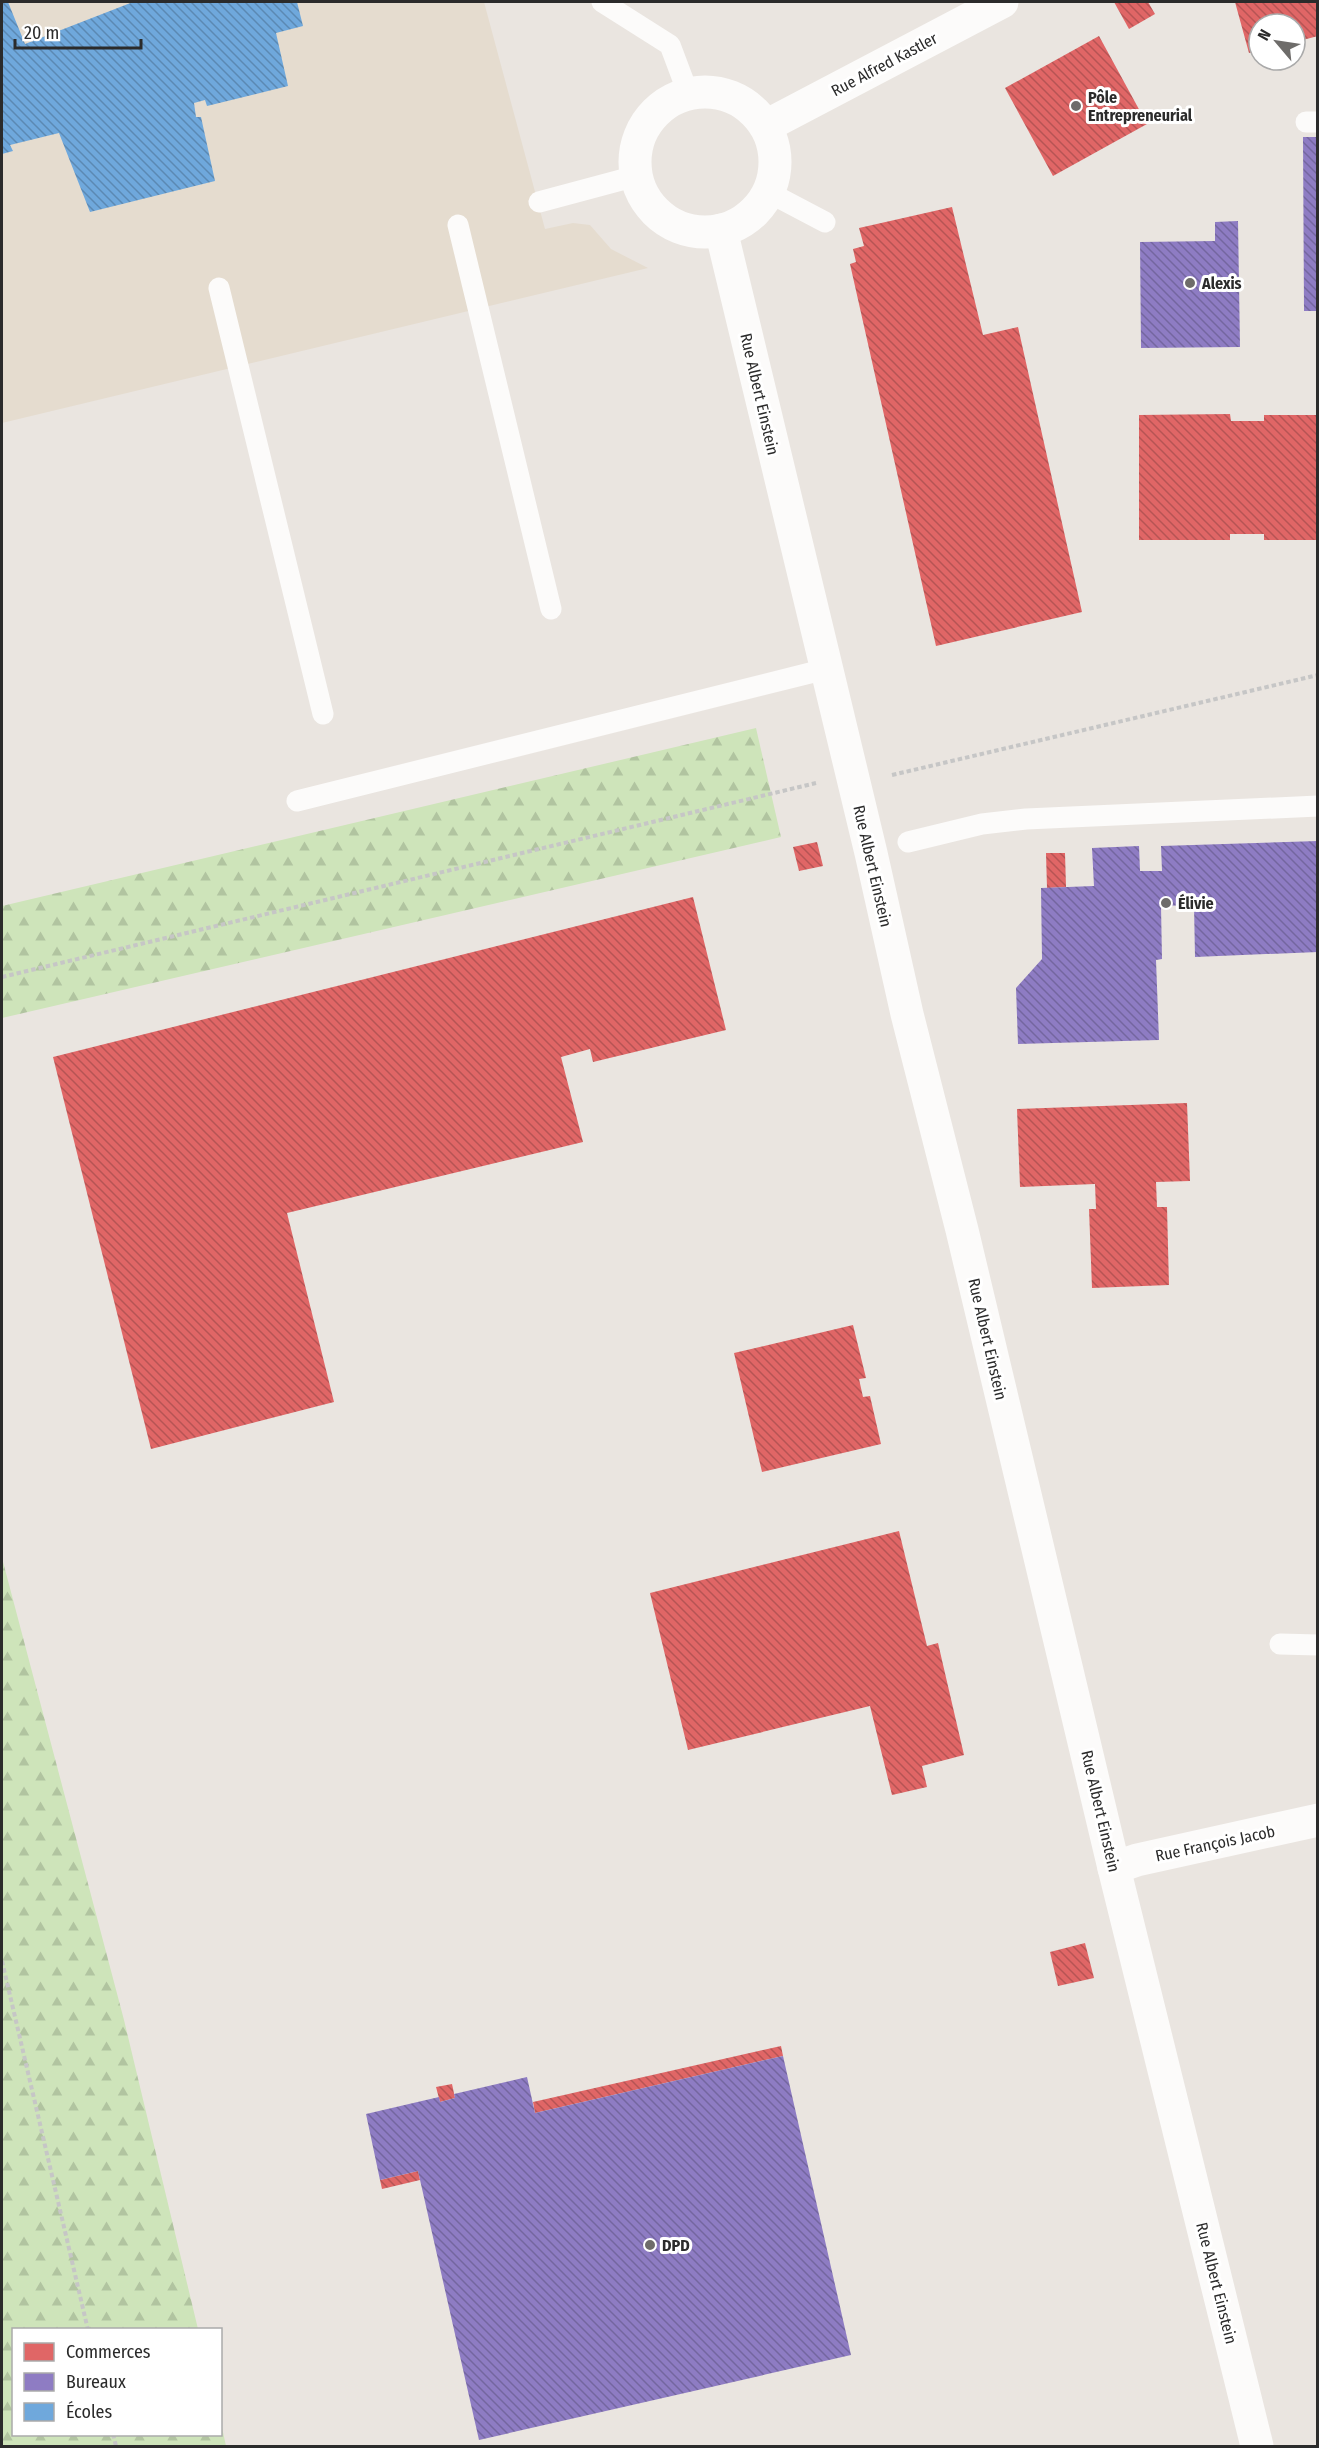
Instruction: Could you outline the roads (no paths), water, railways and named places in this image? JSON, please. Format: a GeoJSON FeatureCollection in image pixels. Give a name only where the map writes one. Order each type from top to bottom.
{"type":"FeatureCollection","features":[{"type":"Feature","properties":{"kind":"street","name":"Rue Alfred Kastler"},"geometry":{"type":"LineString","coordinates":[[766,126],[1002,2]]}},
{"type":"Feature","properties":{"kind":"street"},"geometry":{"type":"LineString","coordinates":[[706,91],[730,96],[750,108],[766,126],[774,147],[775,170],[768,192],[756,209],[740,222],[721,230],[702,232],[684,229],[667,221],[653,209],[642,194],[636,176],[634,158],[637,140],[645,124],[664,105],[688,93],[706,91]]}},
{"type":"Feature","properties":{"kind":"street","name":"Rue Albert Einstein"},"geometry":{"type":"LineString","coordinates":[[721,230],[907,1014],[1257,2446]]}},
{"type":"Feature","properties":{"kind":"street","name":"Rue François Jacob"},"geometry":{"type":"LineString","coordinates":[[1114,1868],[1137,1860],[1317,1820]]}},
{"type":"Feature","properties":{"kind":"lane"},"geometry":{"type":"LineString","coordinates":[[602,2],[670,45],[688,93]]}},
{"type":"Feature","properties":{"kind":"lane"},"geometry":{"type":"LineString","coordinates":[[539,202],[636,176]]}},
{"type":"Feature","properties":{"kind":"lane"},"geometry":{"type":"LineString","coordinates":[[768,192],[825,222]]}},
{"type":"Feature","properties":{"kind":"lane"},"geometry":{"type":"LineString","coordinates":[[458,225],[551,609]]}},
{"type":"Feature","properties":{"kind":"lane"},"geometry":{"type":"LineString","coordinates":[[219,288],[323,714]]}},
{"type":"Feature","properties":{"kind":"lane"},"geometry":{"type":"LineString","coordinates":[[297,801],[826,669]]}},
{"type":"Feature","properties":{"kind":"lane"},"geometry":{"type":"LineString","coordinates":[[908,843],[982,824],[1026,819],[1317,806]]}},
{"type":"Feature","properties":{"kind":"lane"},"geometry":{"type":"LineString","coordinates":[[1280,1644],[1317,1645]]}},
{"type":"Feature","properties":{"kind":"place","name":"Pôle Entrepreneurial"},"geometry":{"type":"Point","coordinates":[1076,106]}},
{"type":"Feature","properties":{"kind":"place","name":"Alexis"},"geometry":{"type":"Point","coordinates":[1190,283]}},
{"type":"Feature","properties":{"kind":"place","name":"Élivie"},"geometry":{"type":"Point","coordinates":[1166,903]}},
{"type":"Feature","properties":{"kind":"place","name":"DPD"},"geometry":{"type":"Point","coordinates":[650,2245]}}]}
